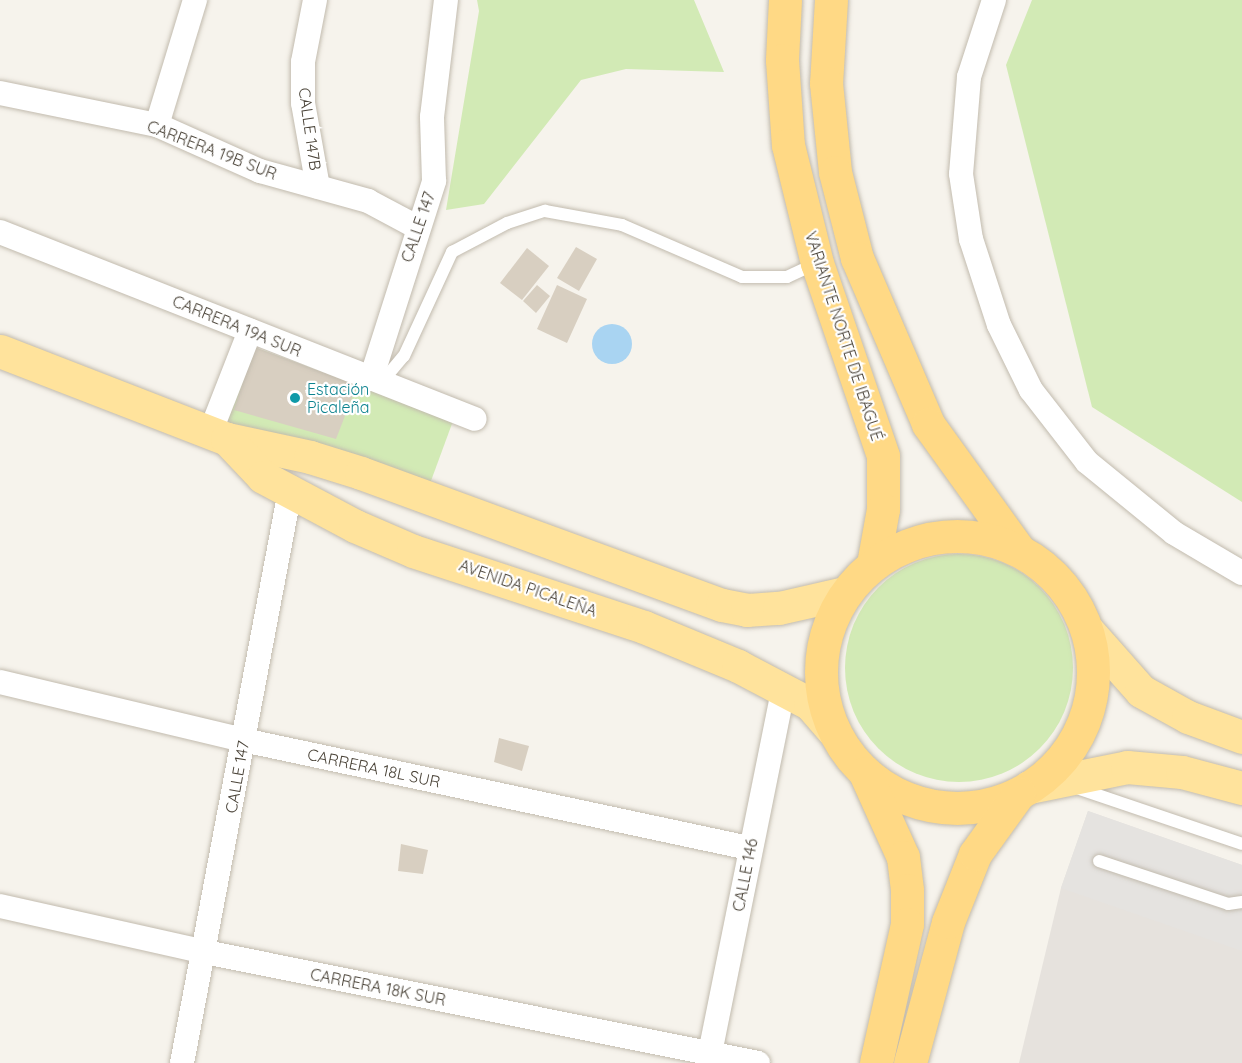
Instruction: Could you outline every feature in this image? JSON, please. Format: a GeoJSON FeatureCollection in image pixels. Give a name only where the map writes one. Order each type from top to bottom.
{"type":"FeatureCollection","features":[{"type":"Feature","properties":{"kind":"highway","name":"VARIANTE NORTE DE IBAGUÉ"},"geometry":{"type":"LineString","coordinates":[[785,0],[782,60],[788,145],[817,263],[883,456],[884,509],[873,564]]}},
{"type":"Feature","properties":{"kind":"highway"},"geometry":{"type":"LineString","coordinates":[[831,0],[826,82],[835,172],[857,258],[928,424],[1018,549],[1061,583],[1088,631],[1094,681],[1080,731],[1067,753],[1024,790],[975,854],[948,922],[910,1063]]}},
{"type":"Feature","properties":{"kind":"highway"},"geometry":{"type":"LineString","coordinates":[[876,1063],[907,924],[907,890],[903,857],[865,773],[833,730],[823,703],[822,645],[845,593],[873,564],[911,543],[954,536],[1018,549]]}},
{"type":"Feature","properties":{"kind":"highway"},"geometry":{"type":"LineString","coordinates":[[865,773],[905,798],[951,808],[974,807],[1024,790]]}},
{"type":"Feature","properties":{"kind":"main road","name":"AVENIDA PICALEÑA"},"geometry":{"type":"LineString","coordinates":[[0,351],[218,436],[310,457],[361,473],[722,605],[747,610],[778,608],[845,593]]}},
{"type":"Feature","properties":{"kind":"main road","name":"AVENIDA PICALEÑA"},"geometry":{"type":"LineString","coordinates":[[218,436],[263,477],[413,551],[644,627],[784,687],[810,704],[833,730]]}},
{"type":"Feature","properties":{"kind":"main road"},"geometry":{"type":"LineString","coordinates":[[1088,631],[1142,691],[1188,717],[1242,737]]}},
{"type":"Feature","properties":{"kind":"main road"},"geometry":{"type":"LineString","coordinates":[[1024,790],[1061,783],[1097,771],[1127,767],[1182,772],[1242,788]]}},
{"type":"Feature","properties":{"kind":"street"},"geometry":{"type":"LineString","coordinates":[[157,125],[195,0]]}},
{"type":"Feature","properties":{"kind":"street","name":"CALLE 147B"},"geometry":{"type":"LineString","coordinates":[[315,0],[303,62],[303,103],[318,188]]}},
{"type":"Feature","properties":{"kind":"street","name":"CALLE 147"},"geometry":{"type":"LineString","coordinates":[[376,381],[417,227],[434,181],[432,117],[446,0]]}},
{"type":"Feature","properties":{"kind":"street"},"geometry":{"type":"LineString","coordinates":[[994,0],[969,77],[961,174],[971,239],[999,325],[1030,390],[1087,462],[1174,533],[1242,573]]}},
{"type":"Feature","properties":{"kind":"street","name":"CARRERA 19B SUR"},"geometry":{"type":"LineString","coordinates":[[1,95],[157,125],[260,171],[368,201],[417,227]]}},
{"type":"Feature","properties":{"kind":"street","name":"CARRERA 19A SUR"},"geometry":{"type":"LineString","coordinates":[[0,232],[475,419]]}},
{"type":"Feature","properties":{"kind":"street"},"geometry":{"type":"LineString","coordinates":[[218,436],[250,331]]}},
{"type":"Feature","properties":{"kind":"street","name":"CALLE 147"},"geometry":{"type":"LineString","coordinates":[[182,1063],[205,952],[290,491]]}},
{"type":"Feature","properties":{"kind":"street","name":"CARRERA 18L SUR"},"geometry":{"type":"LineString","coordinates":[[0,682],[243,740],[749,848]]}},
{"type":"Feature","properties":{"kind":"street","name":"CALLE 146"},"geometry":{"type":"LineString","coordinates":[[709,1058],[749,848],[784,687]]}},
{"type":"Feature","properties":{"kind":"street","name":"CARRERA 18K SUR"},"geometry":{"type":"LineString","coordinates":[[0,906],[205,952],[709,1058],[758,1063]]}},
{"type":"Feature","properties":{"kind":"lane"},"geometry":{"type":"LineString","coordinates":[[376,381],[405,356],[452,252],[507,224],[545,212],[622,225],[742,277],[787,277],[817,263]]}},
{"type":"Feature","properties":{"kind":"lane"},"geometry":{"type":"LineString","coordinates":[[1061,783],[1242,844]]}},
{"type":"Feature","properties":{"kind":"lane"},"geometry":{"type":"LineString","coordinates":[[1099,861],[1228,903],[1242,902]]}},
{"type":"Feature","properties":{"kind":"shaded area"},"geometry":{"type":"Polygon","coordinates":[[[1088,811],[1242,865],[1242,1063],[1019,1063],[1061,888],[1088,811]]]}},
{"type":"Feature","properties":{"kind":"shaded area"},"geometry":{"type":"Polygon","coordinates":[[[1088,811],[1242,865],[1242,951],[1061,888],[1088,811]]]}},
{"type":"Feature","properties":{"kind":"green space"},"geometry":{"type":"Polygon","coordinates":[[[477,0],[694,0],[724,72],[626,69],[581,80],[484,204],[446,210],[479,11],[477,0]]]}},
{"type":"Feature","properties":{"kind":"green space"},"geometry":{"type":"Polygon","coordinates":[[[1032,0],[1242,0],[1242,502],[1092,407],[1006,65],[1032,0]]]}},
{"type":"Feature","properties":{"kind":"green space"},"geometry":{"type":"Polygon","coordinates":[[[254,347],[453,421],[428,489],[226,426],[254,347]]]}},
{"type":"Feature","properties":{"kind":"green space"},"geometry":{"type":"Polygon","coordinates":[[[959,554],[981,556],[1003,563],[1022,573],[1040,587],[1054,605],[1064,624],[1071,646],[1073,668],[1071,690],[1064,712],[1054,731],[1040,749],[1022,763],[1003,773],[981,780],[959,782],[937,780],[915,773],[896,763],[878,749],[864,731],[854,712],[847,690],[845,668],[847,646],[854,624],[864,605],[878,587],[896,573],[915,563],[937,556],[959,554]]]}},
{"type":"Feature","properties":{"kind":"water"},"geometry":{"type":"Polygon","coordinates":[[[612,324],[620,325],[626,330],[631,336],[631,352],[626,358],[620,363],[612,364],[604,363],[598,358],[593,352],[592,344],[593,336],[598,330],[604,325],[612,324]]]}},
{"type":"Feature","properties":{"kind":"building"},"geometry":{"type":"Polygon","coordinates":[[[576,247],[597,259],[579,291],[557,278],[576,247]]]}},
{"type":"Feature","properties":{"kind":"building"},"geometry":{"type":"Polygon","coordinates":[[[527,248],[549,266],[522,300],[500,283],[527,248]]]}},
{"type":"Feature","properties":{"kind":"building"},"geometry":{"type":"Polygon","coordinates":[[[537,285],[550,296],[536,313],[523,301],[537,285]]]}},
{"type":"Feature","properties":{"kind":"building"},"geometry":{"type":"Polygon","coordinates":[[[557,285],[587,299],[567,343],[537,329],[557,285]]]}},
{"type":"Feature","properties":{"kind":"building","name":"Estación Picaleña"},"geometry":{"type":"Polygon","coordinates":[[[254,347],[357,385],[336,439],[234,410],[254,347]]]}},
{"type":"Feature","properties":{"kind":"building"},"geometry":{"type":"Polygon","coordinates":[[[499,738],[529,746],[522,771],[494,762],[499,738]]]}},
{"type":"Feature","properties":{"kind":"building"},"geometry":{"type":"Polygon","coordinates":[[[401,844],[428,850],[423,874],[398,871],[401,844]]]}},
{"type":"Feature","properties":{"kind":"place","name":"Estación Picaleña"},"geometry":{"type":"Point","coordinates":[295,398]}}]}
